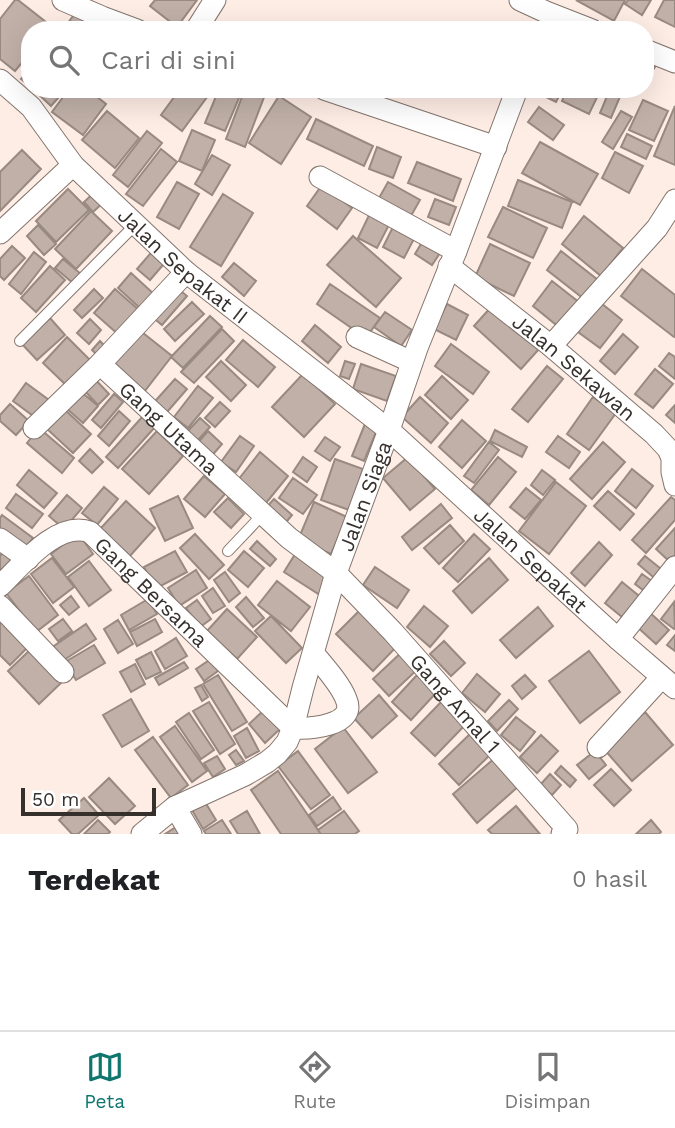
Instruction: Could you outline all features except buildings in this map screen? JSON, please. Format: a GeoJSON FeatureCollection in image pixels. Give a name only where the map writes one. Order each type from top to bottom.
{"type":"FeatureCollection","features":[{"type":"Feature","properties":{"kind":"street"},"geometry":{"type":"LineString","coordinates":[[64,0],[112,21]]}},
{"type":"Feature","properties":{"kind":"street"},"geometry":{"type":"LineString","coordinates":[[201,21],[215,0]]}},
{"type":"Feature","properties":{"kind":"street"},"geometry":{"type":"LineString","coordinates":[[520,0],[566,21]]}},
{"type":"Feature","properties":{"kind":"street"},"geometry":{"type":"LineString","coordinates":[[654,54],[675,62]]}},
{"type":"Feature","properties":{"kind":"street","name":"Jalan Sepakat II"},"geometry":{"type":"LineString","coordinates":[[0,80],[31,107],[73,165],[186,272],[389,430]]}},
{"type":"Feature","properties":{"kind":"street"},"geometry":{"type":"LineString","coordinates":[[351,98],[496,146]]}},
{"type":"Feature","properties":{"kind":"street","name":"Jalan Siaga"},"geometry":{"type":"LineString","coordinates":[[142,834],[175,807],[267,762],[287,743],[336,573],[412,362],[514,98]]}},
{"type":"Feature","properties":{"kind":"street"},"geometry":{"type":"LineString","coordinates":[[0,233],[73,165]]}},
{"type":"Feature","properties":{"kind":"street","name":"Jalan Sekawan"},"geometry":{"type":"LineString","coordinates":[[320,177],[453,258],[654,434],[668,449],[672,458],[675,485]]}},
{"type":"Feature","properties":{"kind":"street"},"geometry":{"type":"LineString","coordinates":[[551,346],[657,228],[675,200]]}},
{"type":"Feature","properties":{"kind":"street"},"geometry":{"type":"LineString","coordinates":[[34,428],[100,364],[186,272]]}},
{"type":"Feature","properties":{"kind":"street"},"geometry":{"type":"LineString","coordinates":[[357,337],[412,362]]}},
{"type":"Feature","properties":{"kind":"street","name":"Gang Utama"},"geometry":{"type":"LineString","coordinates":[[100,364],[289,538],[336,573]]}},
{"type":"Feature","properties":{"kind":"street","name":"Jalan Sepakat"},"geometry":{"type":"LineString","coordinates":[[389,430],[668,683]]}},
{"type":"Feature","properties":{"kind":"street","name":"Gang Bersama"},"geometry":{"type":"LineString","coordinates":[[0,586],[40,548],[61,534],[81,529],[90,532],[293,728]]}},
{"type":"Feature","properties":{"kind":"street"},"geometry":{"type":"LineString","coordinates":[[0,539],[28,559]]}},
{"type":"Feature","properties":{"kind":"street"},"geometry":{"type":"LineString","coordinates":[[618,639],[675,567]]}},
{"type":"Feature","properties":{"kind":"street","name":"Gang Amal 1"},"geometry":{"type":"LineString","coordinates":[[336,573],[393,632],[567,833]]}},
{"type":"Feature","properties":{"kind":"street"},"geometry":{"type":"LineString","coordinates":[[0,606],[63,672]]}},
{"type":"Feature","properties":{"kind":"street"},"geometry":{"type":"LineString","coordinates":[[293,728],[305,729],[331,723],[342,719],[347,712],[346,698],[314,654]]}},
{"type":"Feature","properties":{"kind":"street"},"geometry":{"type":"LineString","coordinates":[[598,747],[668,683]]}},
{"type":"Feature","properties":{"kind":"street"},"geometry":{"type":"LineString","coordinates":[[175,807],[191,834]]}},
{"type":"Feature","properties":{"kind":"lane"},"geometry":{"type":"LineString","coordinates":[[20,341],[136,224]]}},
{"type":"Feature","properties":{"kind":"lane"},"geometry":{"type":"LineString","coordinates":[[229,551],[263,514]]}}]}
